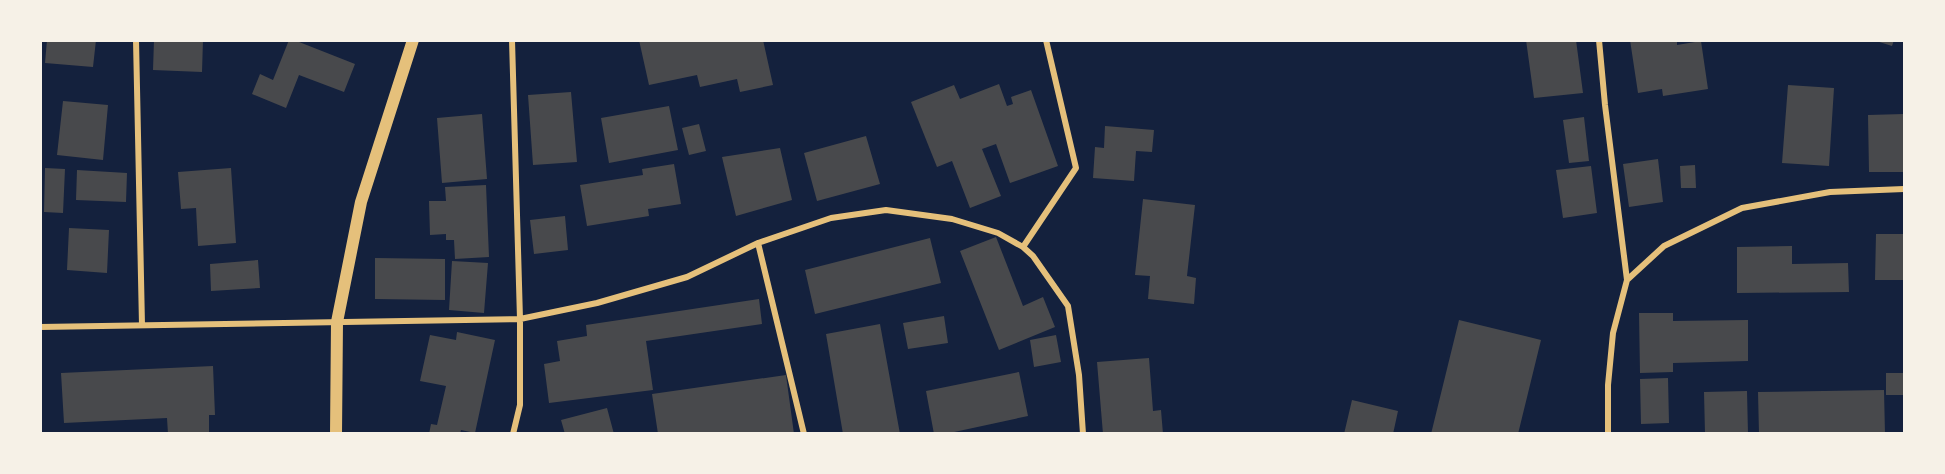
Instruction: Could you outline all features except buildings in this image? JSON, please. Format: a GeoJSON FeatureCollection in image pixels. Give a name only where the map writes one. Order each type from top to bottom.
{"type":"FeatureCollection","features":[{"type":"Feature","properties":{"kind":"main road"},"geometry":{"type":"LineString","coordinates":[[336,434],[338,322],[361,202],[413,40]]}},
{"type":"Feature","properties":{"kind":"street"},"geometry":{"type":"LineString","coordinates":[[136,40],[142,325]]}},
{"type":"Feature","properties":{"kind":"street"},"geometry":{"type":"LineString","coordinates":[[512,40],[520,319],[520,405],[513,434]]}},
{"type":"Feature","properties":{"kind":"street"},"geometry":{"type":"LineString","coordinates":[[1023,247],[1076,168],[1046,40]]}},
{"type":"Feature","properties":{"kind":"street"},"geometry":{"type":"LineString","coordinates":[[1599,40],[1627,280],[1613,333],[1608,385],[1608,434]]}},
{"type":"Feature","properties":{"kind":"street"},"geometry":{"type":"LineString","coordinates":[[1627,280],[1664,246],[1742,208],[1830,192],[1905,189]]}},
{"type":"Feature","properties":{"kind":"street"},"geometry":{"type":"LineString","coordinates":[[40,327],[520,319],[597,303],[687,277],[758,243],[831,218],[886,210],[952,219],[998,233],[1023,247],[1033,256],[1068,306],[1079,375],[1083,434]]}},
{"type":"Feature","properties":{"kind":"street"},"geometry":{"type":"LineString","coordinates":[[758,243],[804,434]]}}]}
